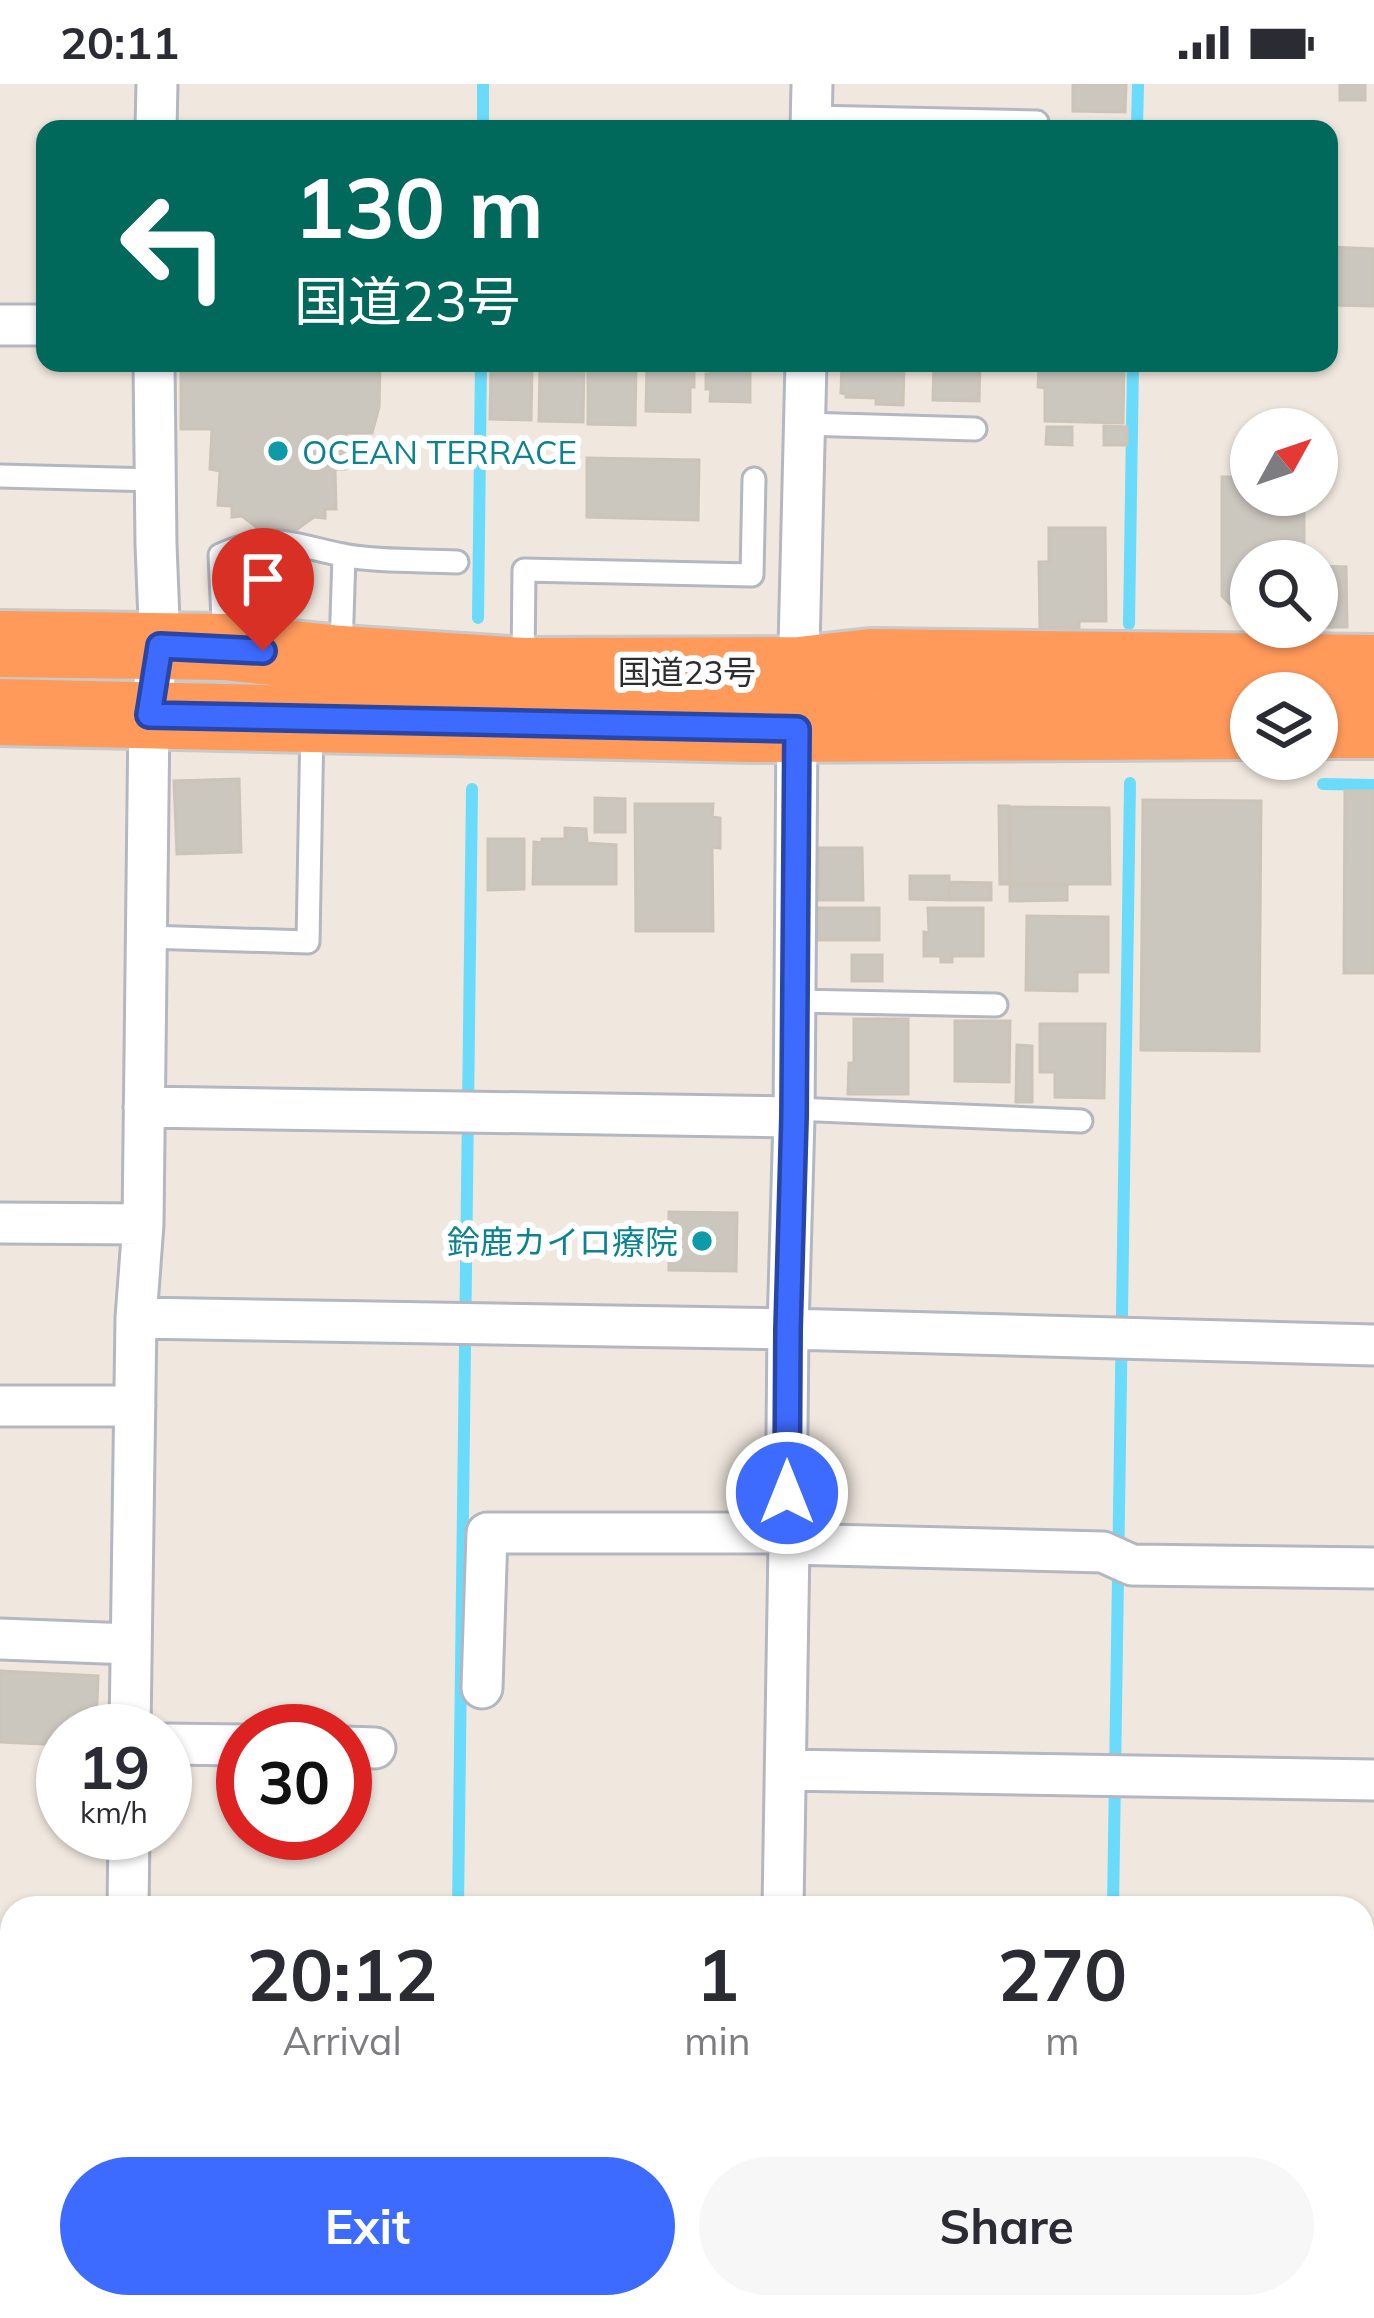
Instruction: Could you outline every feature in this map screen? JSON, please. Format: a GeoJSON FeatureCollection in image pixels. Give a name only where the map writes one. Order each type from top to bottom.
{"type":"FeatureCollection","features":[{"type":"Feature","properties":{"kind":"highway","name":"国道23号"},"geometry":{"type":"LineString","coordinates":[[0,644],[192,647],[523,671],[799,699],[1230,725]]}},
{"type":"Feature","properties":{"kind":"highway","name":"国道23号"},"geometry":{"type":"LineString","coordinates":[[0,712],[313,719],[799,699],[871,662],[1374,668]]}},
{"type":"Feature","properties":{"kind":"highway"},"geometry":{"type":"LineString","coordinates":[[1338,725],[1374,725]]}},
{"type":"Feature","properties":{"kind":"street"},"geometry":{"type":"LineString","coordinates":[[156,120],[157,84]]}},
{"type":"Feature","properties":{"kind":"street"},"geometry":{"type":"LineString","coordinates":[[0,325],[36,325]]}},
{"type":"Feature","properties":{"kind":"street"},"geometry":{"type":"LineString","coordinates":[[130,1704],[136,1318],[143,1224],[149,715],[192,647],[155,480],[154,372]]}},
{"type":"Feature","properties":{"kind":"street"},"geometry":{"type":"LineString","coordinates":[[783,1896],[806,372]]}},
{"type":"Feature","properties":{"kind":"street"},"geometry":{"type":"LineString","coordinates":[[144,1107],[794,1113]]}},
{"type":"Feature","properties":{"kind":"street"},"geometry":{"type":"LineString","coordinates":[[0,1223],[143,1224]]}},
{"type":"Feature","properties":{"kind":"street"},"geometry":{"type":"LineString","coordinates":[[136,1318],[1374,1345]]}},
{"type":"Feature","properties":{"kind":"street"},"geometry":{"type":"LineString","coordinates":[[0,1406],[136,1406]]}},
{"type":"Feature","properties":{"kind":"street"},"geometry":{"type":"LineString","coordinates":[[482,1688],[487,1533],[787,1539],[1374,1568]]}},
{"type":"Feature","properties":{"kind":"street"},"geometry":{"type":"LineString","coordinates":[[0,1639],[130,1645]]}},
{"type":"Feature","properties":{"kind":"street"},"geometry":{"type":"LineString","coordinates":[[786,1770],[1374,1780]]}},
{"type":"Feature","properties":{"kind":"street"},"geometry":{"type":"LineString","coordinates":[[128,1896],[129,1860]]}},
{"type":"Feature","properties":{"kind":"lane"},"geometry":{"type":"LineString","coordinates":[[811,110],[999,120]]}},
{"type":"Feature","properties":{"kind":"lane"},"geometry":{"type":"LineString","coordinates":[[804,424],[975,429]]}},
{"type":"Feature","properties":{"kind":"lane"},"geometry":{"type":"LineString","coordinates":[[0,476],[155,480]]}},
{"type":"Feature","properties":{"kind":"lane"},"geometry":{"type":"LineString","coordinates":[[523,671],[524,570],[752,575],[754,478]]}},
{"type":"Feature","properties":{"kind":"lane"},"geometry":{"type":"LineString","coordinates":[[192,647],[220,555],[243,545],[292,542],[344,555],[457,562]]}},
{"type":"Feature","properties":{"kind":"lane"},"geometry":{"type":"LineString","coordinates":[[341,659],[344,555]]}},
{"type":"Feature","properties":{"kind":"lane"},"geometry":{"type":"LineString","coordinates":[[147,937],[308,943],[313,719]]}},
{"type":"Feature","properties":{"kind":"lane"},"geometry":{"type":"LineString","coordinates":[[795,1001],[996,1005]]}},
{"type":"Feature","properties":{"kind":"lane"},"geometry":{"type":"LineString","coordinates":[[794,1113],[1081,1121]]}},
{"type":"Feature","properties":{"kind":"building"},"geometry":{"type":"Polygon","coordinates":[[[1073,84],[1126,84],[1125,112],[1073,111],[1073,84]]]}},
{"type":"Feature","properties":{"kind":"building"},"geometry":{"type":"Polygon","coordinates":[[[1340,84],[1365,84],[1365,100],[1340,100],[1340,84]]]}},
{"type":"Feature","properties":{"kind":"building"},"geometry":{"type":"Polygon","coordinates":[[[1338,247],[1374,249],[1374,306],[1338,305],[1338,247]]]}},
{"type":"Feature","properties":{"kind":"building","name":"OCEAN TERRACE"},"geometry":{"type":"Polygon","coordinates":[[[181,372],[380,372],[379,407],[372,433],[346,433],[345,469],[335,469],[336,509],[325,509],[325,518],[314,517],[296,530],[262,531],[242,516],[232,517],[232,506],[218,505],[220,471],[210,469],[212,429],[181,429],[181,372]]]}},
{"type":"Feature","properties":{"kind":"building"},"geometry":{"type":"Polygon","coordinates":[[[491,372],[532,372],[531,420],[490,419],[491,372]]]}},
{"type":"Feature","properties":{"kind":"building"},"geometry":{"type":"Polygon","coordinates":[[[540,372],[584,372],[583,422],[539,421],[540,372]]]}},
{"type":"Feature","properties":{"kind":"building"},"geometry":{"type":"Polygon","coordinates":[[[588,372],[636,372],[635,425],[588,424],[588,372]]]}},
{"type":"Feature","properties":{"kind":"building"},"geometry":{"type":"Polygon","coordinates":[[[647,372],[694,372],[690,412],[646,411],[647,372]]]}},
{"type":"Feature","properties":{"kind":"building"},"geometry":{"type":"Polygon","coordinates":[[[750,372],[750,402],[710,401],[706,374],[750,372]]]}},
{"type":"Feature","properties":{"kind":"building"},"geometry":{"type":"Polygon","coordinates":[[[842,372],[904,372],[903,405],[876,404],[876,398],[841,393],[842,372]]]}},
{"type":"Feature","properties":{"kind":"building"},"geometry":{"type":"Polygon","coordinates":[[[934,372],[980,372],[979,401],[933,400],[934,372]]]}},
{"type":"Feature","properties":{"kind":"building"},"geometry":{"type":"Polygon","coordinates":[[[1039,372],[1124,372],[1123,423],[1045,421],[1045,388],[1038,387],[1039,372]]]}},
{"type":"Feature","properties":{"kind":"building"},"geometry":{"type":"Polygon","coordinates":[[[1104,426],[1127,427],[1127,445],[1104,445],[1104,426]]]}},
{"type":"Feature","properties":{"kind":"building"},"geometry":{"type":"Polygon","coordinates":[[[1047,427],[1072,427],[1072,445],[1046,444],[1047,427]]]}},
{"type":"Feature","properties":{"kind":"building"},"geometry":{"type":"Polygon","coordinates":[[[587,458],[699,460],[698,520],[587,517],[587,458]]]}},
{"type":"Feature","properties":{"kind":"building"},"geometry":{"type":"Polygon","coordinates":[[[1222,477],[1230,477],[1230,516],[1304,516],[1304,540],[1230,540],[1230,604],[1222,596],[1222,477]]]}},
{"type":"Feature","properties":{"kind":"building"},"geometry":{"type":"Polygon","coordinates":[[[1049,528],[1105,528],[1106,621],[1079,621],[1079,628],[1040,628],[1039,562],[1049,562],[1049,528]]]}},
{"type":"Feature","properties":{"kind":"building"},"geometry":{"type":"Polygon","coordinates":[[[1338,567],[1346,567],[1347,627],[1338,627],[1338,567]]]}},
{"type":"Feature","properties":{"kind":"building"},"geometry":{"type":"Polygon","coordinates":[[[239,779],[241,852],[177,854],[174,781],[239,779]]]}},
{"type":"Feature","properties":{"kind":"building"},"geometry":{"type":"Polygon","coordinates":[[[1345,791],[1374,791],[1374,973],[1344,973],[1345,791]]]}},
{"type":"Feature","properties":{"kind":"building"},"geometry":{"type":"Polygon","coordinates":[[[595,798],[625,799],[625,832],[595,832],[595,798]]]}},
{"type":"Feature","properties":{"kind":"building"},"geometry":{"type":"Polygon","coordinates":[[[1143,800],[1261,801],[1259,1051],[1141,1050],[1143,800]]]}},
{"type":"Feature","properties":{"kind":"building"},"geometry":{"type":"Polygon","coordinates":[[[635,804],[713,804],[712,817],[720,818],[720,848],[712,847],[713,931],[636,931],[635,804]]]}},
{"type":"Feature","properties":{"kind":"building"},"geometry":{"type":"Polygon","coordinates":[[[999,806],[1009,806],[1009,884],[1000,884],[999,806]]]}},
{"type":"Feature","properties":{"kind":"building"},"geometry":{"type":"Polygon","coordinates":[[[1010,807],[1109,808],[1110,884],[1011,884],[1010,807]]]}},
{"type":"Feature","properties":{"kind":"building"},"geometry":{"type":"Polygon","coordinates":[[[565,828],[586,829],[587,843],[616,845],[616,884],[533,884],[534,842],[565,839],[565,828]]]}},
{"type":"Feature","properties":{"kind":"building"},"geometry":{"type":"Polygon","coordinates":[[[488,839],[524,839],[524,889],[488,890],[488,839]]]}},
{"type":"Feature","properties":{"kind":"building"},"geometry":{"type":"Polygon","coordinates":[[[819,848],[862,848],[863,900],[819,900],[819,848]]]}},
{"type":"Feature","properties":{"kind":"building"},"geometry":{"type":"Polygon","coordinates":[[[910,876],[949,876],[949,900],[910,899],[910,876]]]}},
{"type":"Feature","properties":{"kind":"building"},"geometry":{"type":"Polygon","coordinates":[[[950,882],[991,883],[991,900],[950,900],[950,882]]]}},
{"type":"Feature","properties":{"kind":"building"},"geometry":{"type":"Polygon","coordinates":[[[1067,885],[1067,900],[1010,901],[1010,886],[1067,885]]]}},
{"type":"Feature","properties":{"kind":"building"},"geometry":{"type":"Polygon","coordinates":[[[817,908],[879,908],[879,940],[818,940],[817,908]]]}},
{"type":"Feature","properties":{"kind":"building"},"geometry":{"type":"Polygon","coordinates":[[[928,908],[983,908],[983,956],[952,956],[952,962],[941,962],[941,956],[924,956],[928,908]]]}},
{"type":"Feature","properties":{"kind":"building"},"geometry":{"type":"Polygon","coordinates":[[[1027,916],[1108,917],[1108,972],[1077,972],[1077,991],[1026,990],[1027,916]]]}},
{"type":"Feature","properties":{"kind":"building"},"geometry":{"type":"Polygon","coordinates":[[[852,955],[882,955],[882,981],[852,981],[852,955]]]}},
{"type":"Feature","properties":{"kind":"building"},"geometry":{"type":"Polygon","coordinates":[[[854,1019],[908,1019],[908,1094],[848,1094],[854,1019]]]}},
{"type":"Feature","properties":{"kind":"building"},"geometry":{"type":"Polygon","coordinates":[[[955,1021],[1010,1021],[1009,1082],[955,1081],[955,1021]]]}},
{"type":"Feature","properties":{"kind":"building"},"geometry":{"type":"Polygon","coordinates":[[[1040,1024],[1105,1024],[1104,1098],[1055,1097],[1055,1072],[1040,1072],[1040,1024]]]}},
{"type":"Feature","properties":{"kind":"building"},"geometry":{"type":"Polygon","coordinates":[[[1017,1045],[1032,1046],[1032,1102],[1016,1102],[1017,1045]]]}},
{"type":"Feature","properties":{"kind":"building","name":"鈴鹿カイロ療院"},"geometry":{"type":"Polygon","coordinates":[[[669,1212],[737,1213],[736,1271],[669,1270],[669,1212]]]}},
{"type":"Feature","properties":{"kind":"building"},"geometry":{"type":"Polygon","coordinates":[[[0,1671],[98,1676],[97,1704],[36,1704],[36,1744],[0,1742],[0,1671]]]}},
{"type":"Feature","properties":{"kind":"waterway"},"geometry":{"type":"LineString","coordinates":[[483,84],[483,120]]}},
{"type":"Feature","properties":{"kind":"waterway"},"geometry":{"type":"LineString","coordinates":[[1137,120],[1138,84]]}},
{"type":"Feature","properties":{"kind":"waterway"},"geometry":{"type":"LineString","coordinates":[[478,618],[481,372]]}},
{"type":"Feature","properties":{"kind":"waterway"},"geometry":{"type":"LineString","coordinates":[[1129,624],[1133,372]]}},
{"type":"Feature","properties":{"kind":"waterway"},"geometry":{"type":"LineString","coordinates":[[1113,1896],[1130,783]]}},
{"type":"Feature","properties":{"kind":"waterway"},"geometry":{"type":"LineString","coordinates":[[1323,784],[1374,785]]}},
{"type":"Feature","properties":{"kind":"waterway"},"geometry":{"type":"LineString","coordinates":[[458,1896],[472,789]]}},
{"type":"Feature","properties":{"kind":"place","name":"OCEAN TERRACE"},"geometry":{"type":"Point","coordinates":[278,451]}},
{"type":"Feature","properties":{"kind":"place","name":"鈴鹿カイロ療院"},"geometry":{"type":"Point","coordinates":[702,1241]}},
{"type":"Feature","properties":{"kind":"route"},"geometry":{"type":"LineString","coordinates":[[263,651],[160,646],[149,715],[797,729],[787,1493]]}}]}
